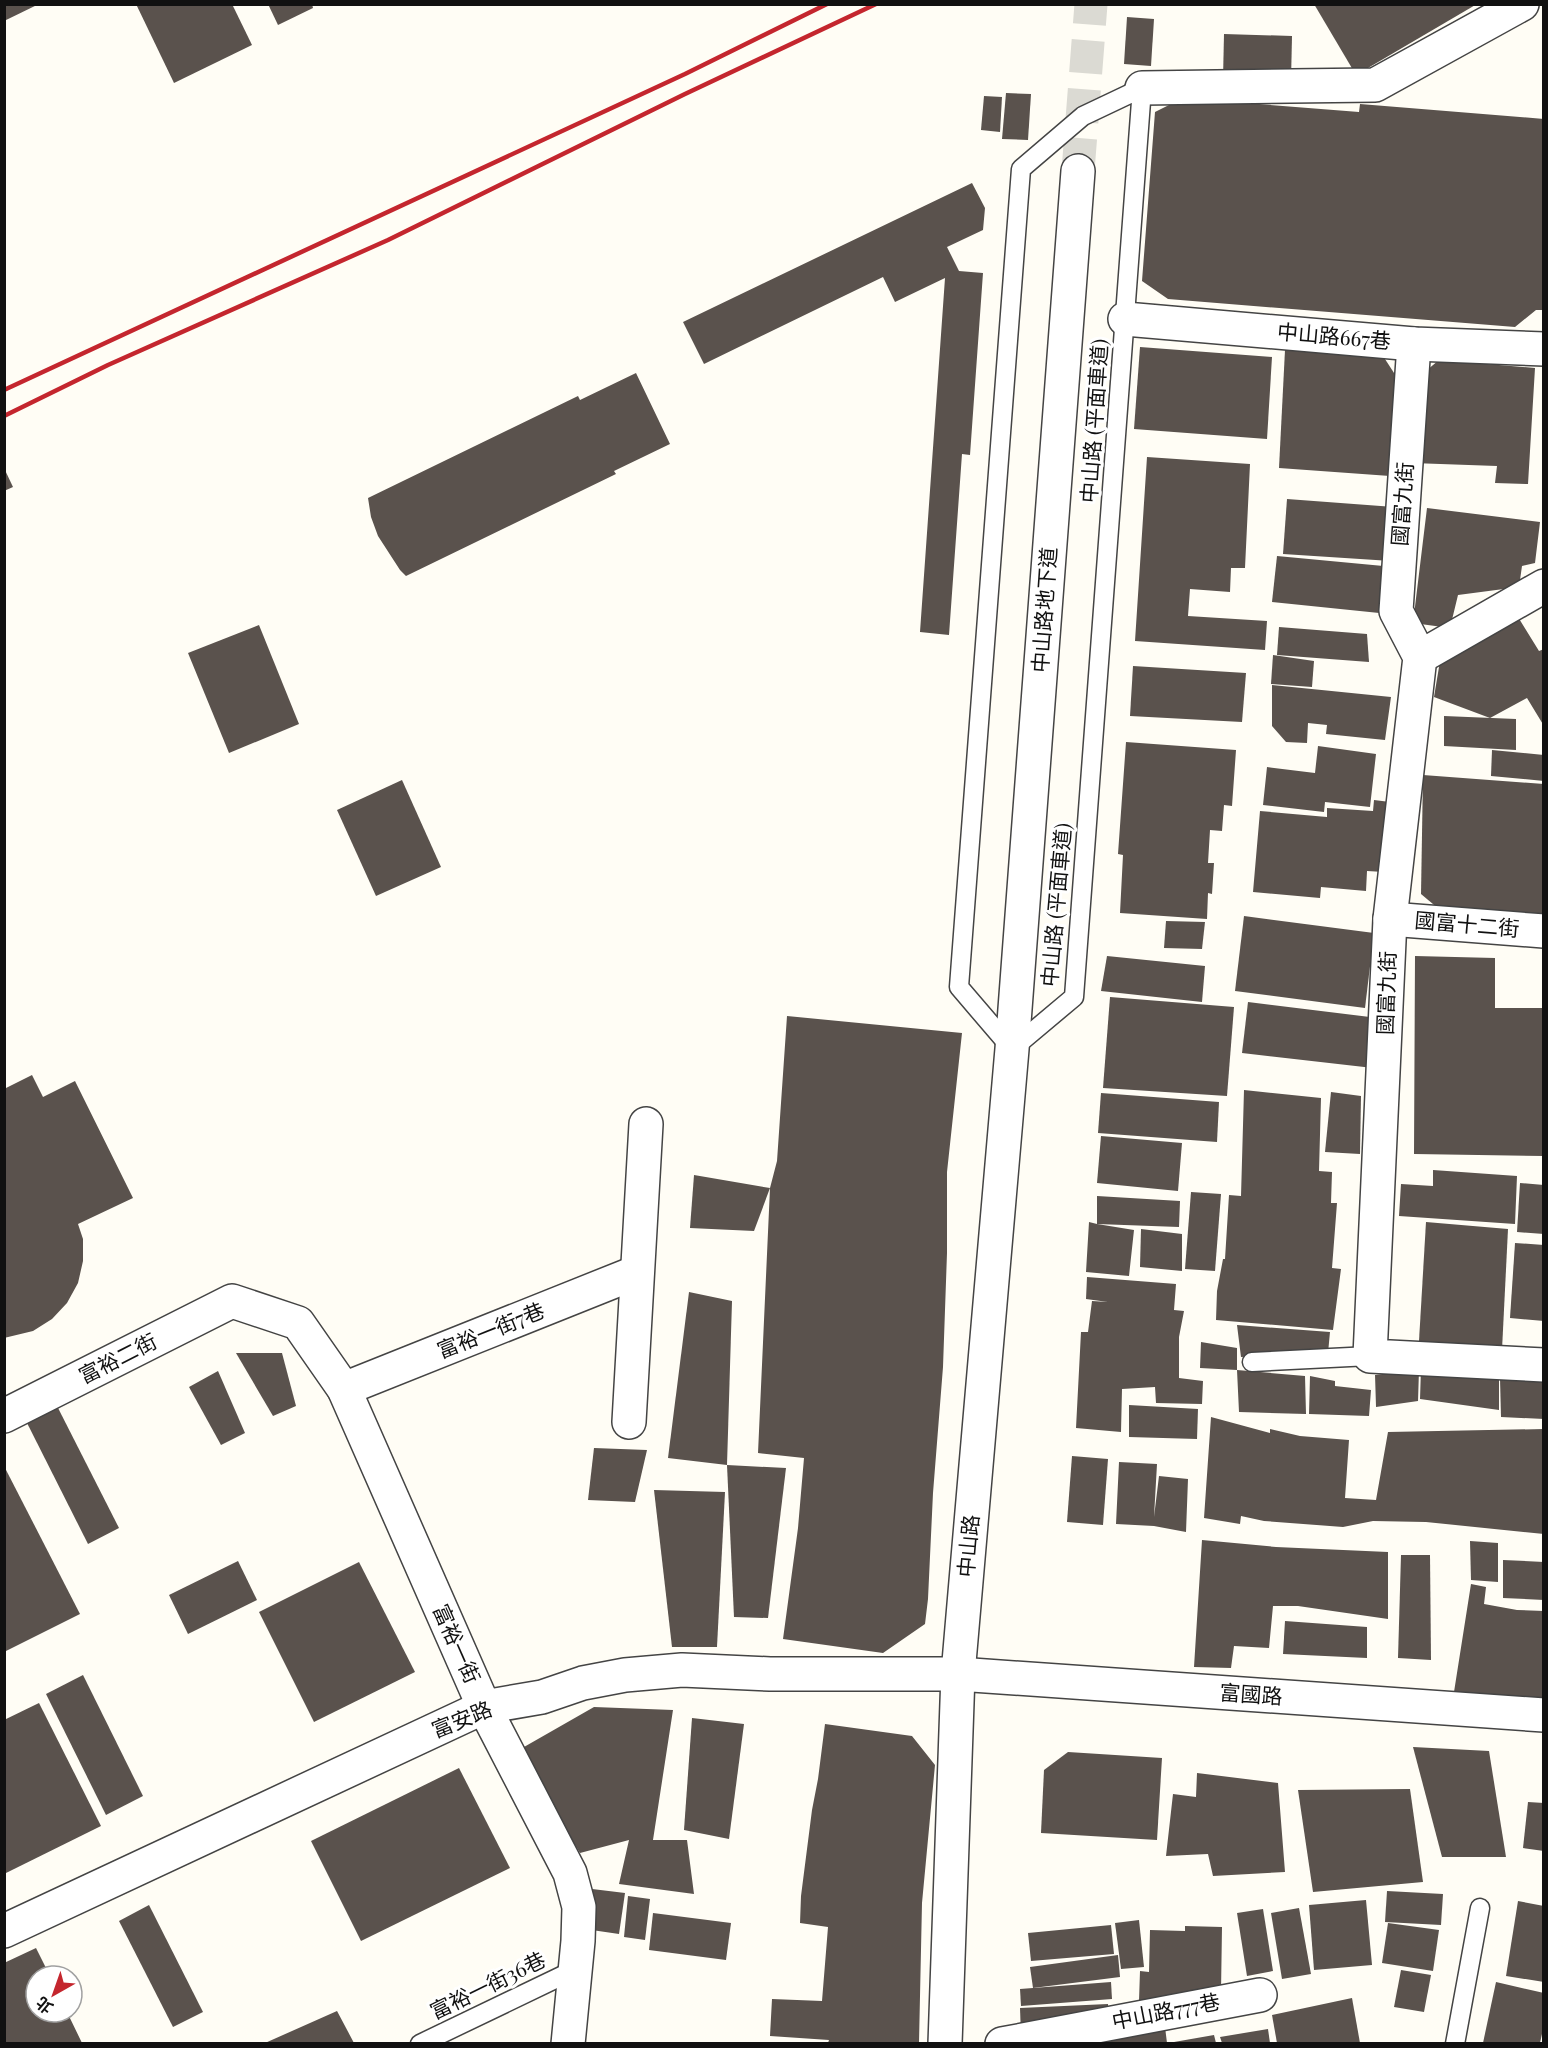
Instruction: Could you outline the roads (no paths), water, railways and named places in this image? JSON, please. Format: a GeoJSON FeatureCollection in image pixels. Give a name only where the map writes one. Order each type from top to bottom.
{"type":"FeatureCollection","features":[{"type":"Feature","properties":{"kind":"street"},"geometry":{"type":"LineString","coordinates":[[1142,88],[1375,85],[1522,4]]}},
{"type":"Feature","properties":{"kind":"street"},"geometry":{"type":"LineString","coordinates":[[1536,4],[1544,16]]}},
{"type":"Feature","properties":{"kind":"street","name":"中山路地下道"},"geometry":{"type":"LineString","coordinates":[[1012,1049],[1078,171]]}},
{"type":"Feature","properties":{"kind":"street","name":"中山路667巷"},"geometry":{"type":"LineString","coordinates":[[1125,319],[1414,345],[1544,349]]}},
{"type":"Feature","properties":{"kind":"street","name":"國富九街"},"geometry":{"type":"LineString","coordinates":[[1372,1343],[1390,919],[1420,657],[1396,611],[1414,345]]}},
{"type":"Feature","properties":{"kind":"street"},"geometry":{"type":"LineString","coordinates":[[1420,657],[1544,586]]}},
{"type":"Feature","properties":{"kind":"street","name":"國富十二街"},"geometry":{"type":"LineString","coordinates":[[1390,919],[1544,931]]}},
{"type":"Feature","properties":{"kind":"street","name":"中山路"},"geometry":{"type":"LineString","coordinates":[[945,2043],[958,1674],[1012,1049]]}},
{"type":"Feature","properties":{"kind":"street"},"geometry":{"type":"LineString","coordinates":[[629,1422],[646,1124]]}},
{"type":"Feature","properties":{"kind":"street","name":"富裕一街7巷"},"geometry":{"type":"LineString","coordinates":[[344,1389],[637,1272]]}},
{"type":"Feature","properties":{"kind":"street","name":"富裕一街"},"geometry":{"type":"LineString","coordinates":[[232,1301],[298,1323],[344,1389],[484,1707],[570,1873],[579,1907],[576,1969],[568,2043]]}},
{"type":"Feature","properties":{"kind":"street","name":"富裕二街"},"geometry":{"type":"LineString","coordinates":[[4,1416],[232,1301]]}},
{"type":"Feature","properties":{"kind":"street"},"geometry":{"type":"LineString","coordinates":[[1372,1343],[1544,1365]]}},
{"type":"Feature","properties":{"kind":"street","name":"富安路"},"geometry":{"type":"LineString","coordinates":[[4,1931],[484,1707],[542,1697],[593,1681],[625,1675],[671,1671],[770,1674],[958,1674]]}},
{"type":"Feature","properties":{"kind":"street","name":"富國路"},"geometry":{"type":"LineString","coordinates":[[958,1674],[1544,1715]]}},
{"type":"Feature","properties":{"kind":"street","name":"中山路777巷"},"geometry":{"type":"LineString","coordinates":[[1002,2043],[1260,1995]]}},
{"type":"Feature","properties":{"kind":"lane"},"geometry":{"type":"LineString","coordinates":[[1012,1049],[959,987],[1021,168],[1083,116],[1142,88]]}},
{"type":"Feature","properties":{"kind":"lane","name":"中山路 (平面車道)"},"geometry":{"type":"LineString","coordinates":[[1012,1049],[1074,997],[1142,88]]}},
{"type":"Feature","properties":{"kind":"lane"},"geometry":{"type":"LineString","coordinates":[[1252,1362],[1372,1343]]}},
{"type":"Feature","properties":{"kind":"lane"},"geometry":{"type":"LineString","coordinates":[[1455,2043],[1480,1908]]}},
{"type":"Feature","properties":{"kind":"lane","name":"富裕一街36巷"},"geometry":{"type":"LineString","coordinates":[[420,2043],[576,1969]]}},
{"type":"Feature","properties":{"kind":"tunnel"},"geometry":{"type":"LineString","coordinates":[[1078,171],[1091,4]]}},
{"type":"Feature","properties":{"kind":"railway"},"geometry":{"type":"LineString","coordinates":[[4,390],[685,74],[827,4]]}},
{"type":"Feature","properties":{"kind":"railway"},"geometry":{"type":"LineString","coordinates":[[4,416],[108,365],[388,240],[685,94],[876,4]]}}]}
